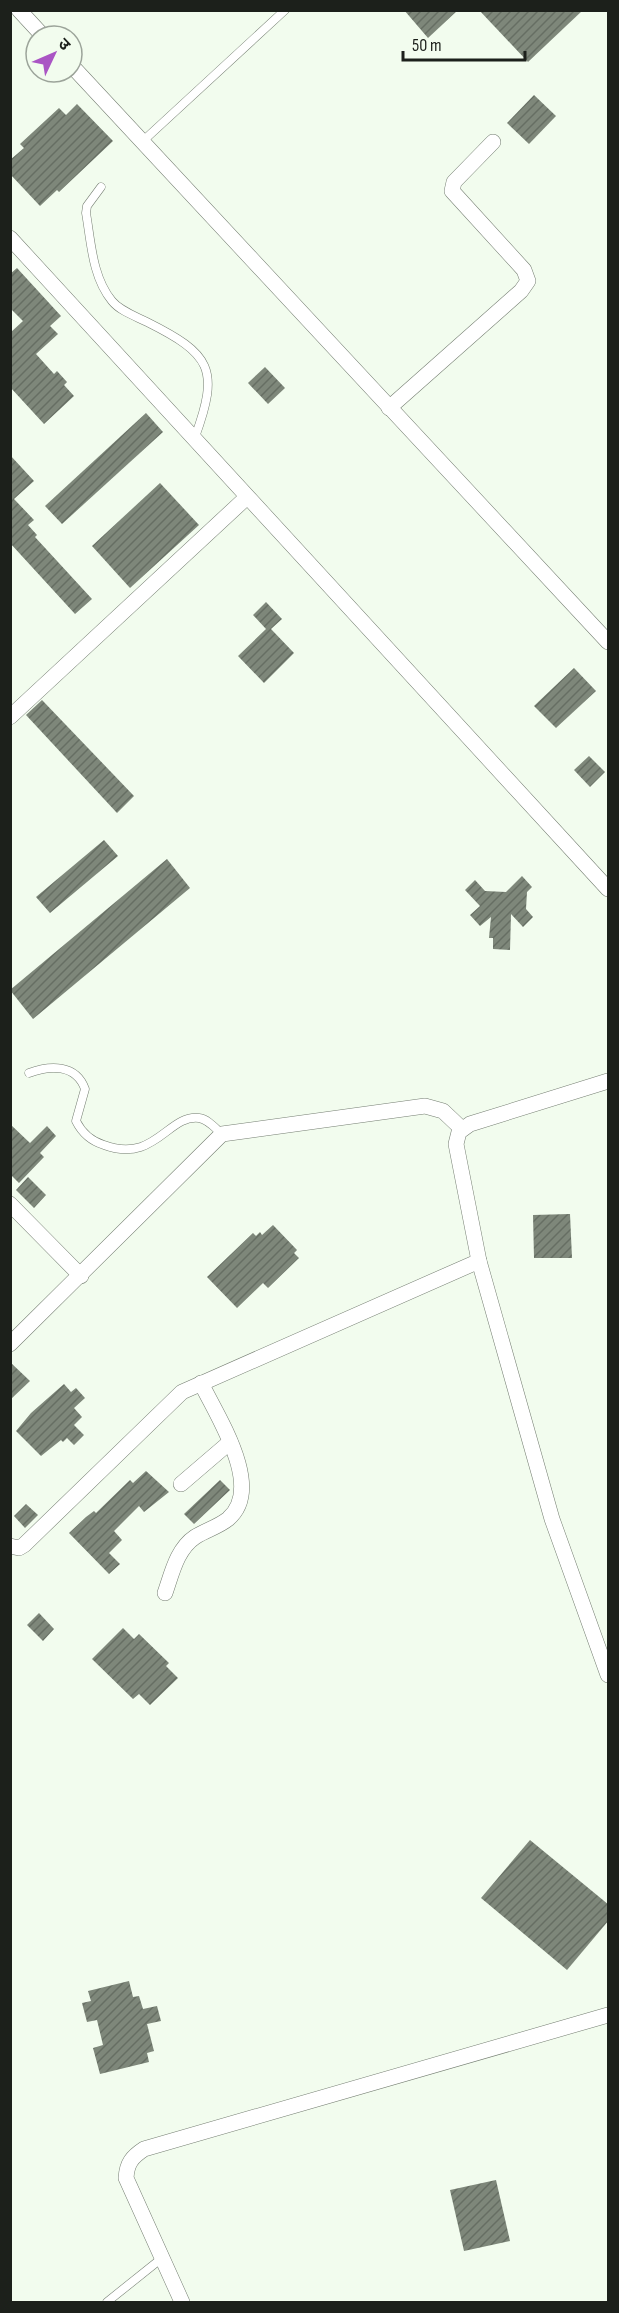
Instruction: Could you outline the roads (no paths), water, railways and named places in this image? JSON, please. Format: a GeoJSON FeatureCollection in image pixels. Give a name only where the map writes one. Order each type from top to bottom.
{"type":"FeatureCollection","features":[{"type":"Feature","properties":{"kind":"street"},"geometry":{"type":"LineString","coordinates":[[19,10],[32,24]]}},
{"type":"Feature","properties":{"kind":"street"},"geometry":{"type":"LineString","coordinates":[[84,79],[388,408],[609,642]]}},
{"type":"Feature","properties":{"kind":"street"},"geometry":{"type":"LineString","coordinates":[[388,408],[521,291],[528,281],[524,270],[452,191],[454,182],[493,142]]}},
{"type":"Feature","properties":{"kind":"street"},"geometry":{"type":"LineString","coordinates":[[10,238],[195,436],[247,497],[609,889]]}},
{"type":"Feature","properties":{"kind":"street"},"geometry":{"type":"LineString","coordinates":[[10,717],[247,497]]}},
{"type":"Feature","properties":{"kind":"street"},"geometry":{"type":"LineString","coordinates":[[609,1081],[470,1124],[462,1129],[456,1143],[479,1262],[552,1519],[609,1675]]}},
{"type":"Feature","properties":{"kind":"street"},"geometry":{"type":"LineString","coordinates":[[10,1344],[222,1134],[425,1107],[443,1111],[462,1129]]}},
{"type":"Feature","properties":{"kind":"street"},"geometry":{"type":"LineString","coordinates":[[10,1204],[81,1276]]}},
{"type":"Feature","properties":{"kind":"street"},"geometry":{"type":"LineString","coordinates":[[10,1546],[19,1548],[24,1545],[170,1401],[201,1383],[479,1262]]}},
{"type":"Feature","properties":{"kind":"street"},"geometry":{"type":"LineString","coordinates":[[165,1593],[179,1555],[187,1544],[226,1520],[242,1496],[241,1474],[230,1442],[201,1383]]}},
{"type":"Feature","properties":{"kind":"street"},"geometry":{"type":"LineString","coordinates":[[181,1484],[230,1442]]}},
{"type":"Feature","properties":{"kind":"street"},"geometry":{"type":"LineString","coordinates":[[182,2302],[126,2178],[127,2166],[133,2157],[144,2149],[609,2015]]}},
{"type":"Feature","properties":{"kind":"lane"},"geometry":{"type":"LineString","coordinates":[[143,141],[285,10]]}},
{"type":"Feature","properties":{"kind":"lane"},"geometry":{"type":"LineString","coordinates":[[101,188],[87,206],[86,213],[96,269],[104,290],[119,308],[186,343],[199,357],[209,375],[208,395],[195,436]]}},
{"type":"Feature","properties":{"kind":"lane"},"geometry":{"type":"LineString","coordinates":[[29,1073],[53,1066],[78,1077],[85,1089],[76,1121],[81,1130],[90,1138],[112,1148],[126,1150],[142,1148],[180,1123],[194,1118],[206,1120],[222,1134]]}},
{"type":"Feature","properties":{"kind":"lane"},"geometry":{"type":"LineString","coordinates":[[107,2302],[162,2258]]}}]}
